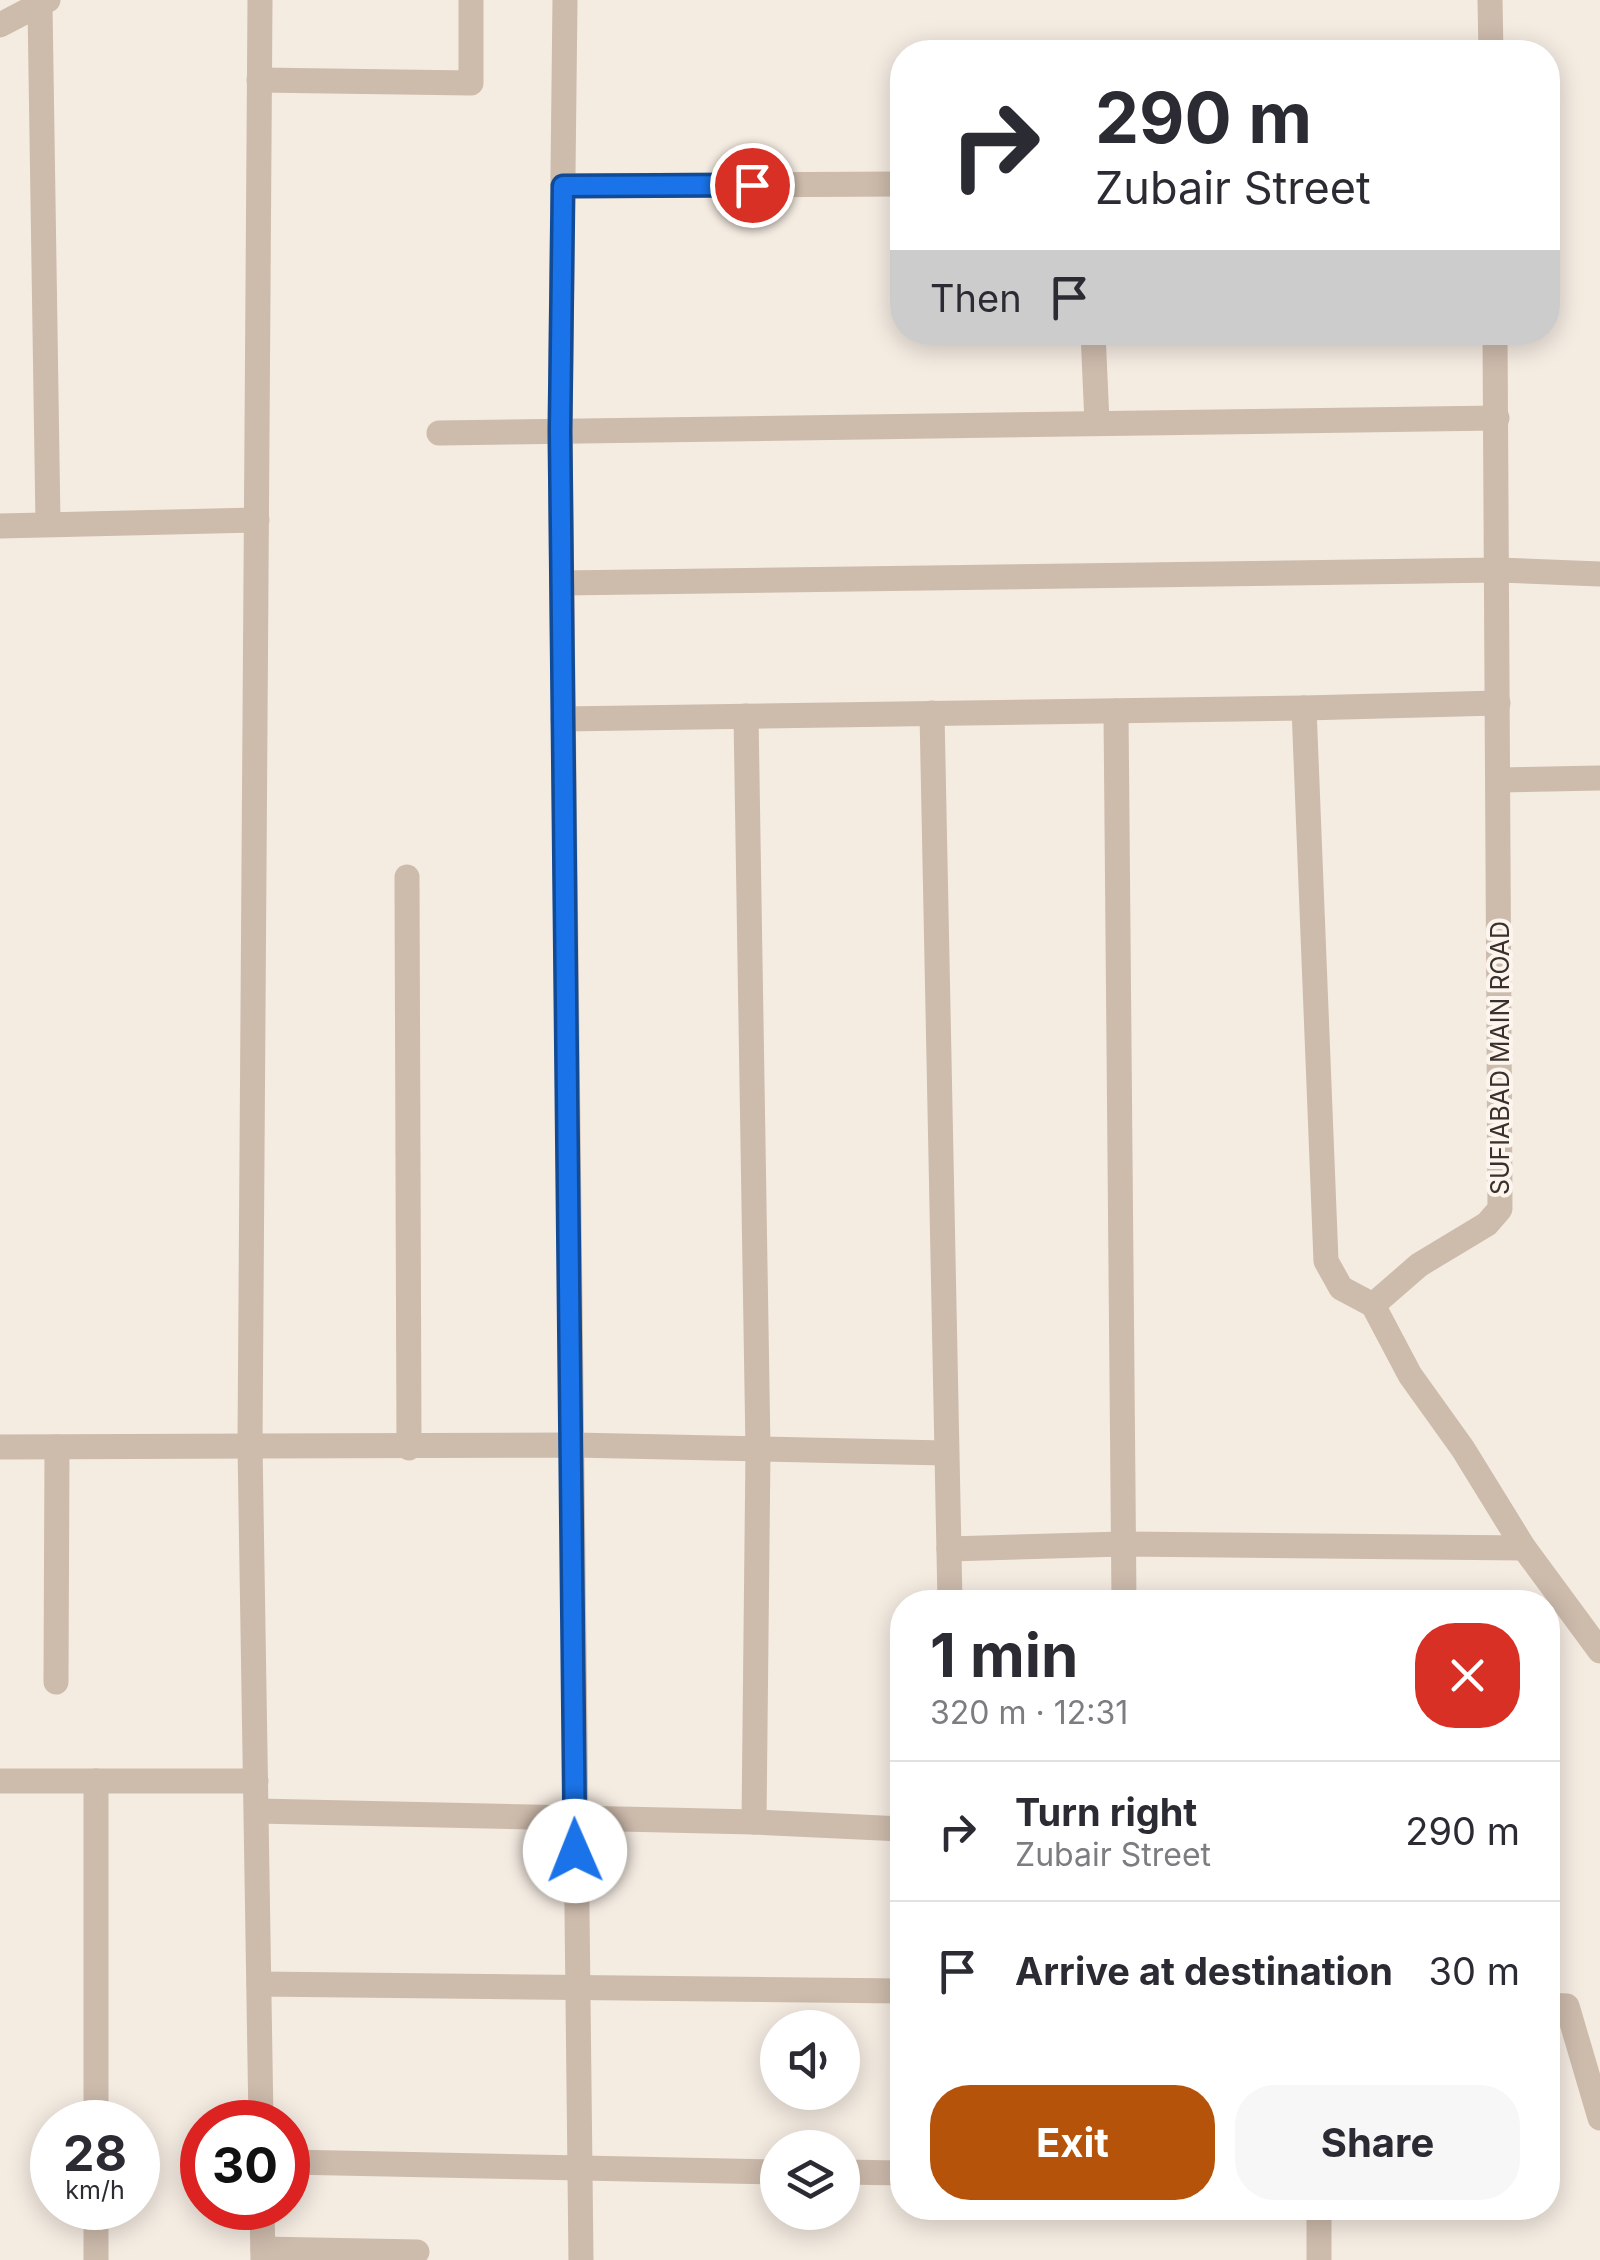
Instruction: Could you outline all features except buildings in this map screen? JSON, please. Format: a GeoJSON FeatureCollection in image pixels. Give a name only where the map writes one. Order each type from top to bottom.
{"type":"FeatureCollection","features":[{"type":"Feature","properties":{"kind":"street"},"geometry":{"type":"LineString","coordinates":[[260,0],[250,1445],[261,2100]]}},
{"type":"Feature","properties":{"kind":"street"},"geometry":{"type":"LineString","coordinates":[[259,80],[471,83],[471,0]]}},
{"type":"Feature","properties":{"kind":"street"},"geometry":{"type":"LineString","coordinates":[[565,0],[560,431],[580,2260]]}},
{"type":"Feature","properties":{"kind":"street"},"geometry":{"type":"LineString","coordinates":[[1490,0],[1491,40]]}},
{"type":"Feature","properties":{"kind":"street"},"geometry":{"type":"LineString","coordinates":[[0,25],[44,3],[48,524]]}},
{"type":"Feature","properties":{"kind":"street"},"geometry":{"type":"LineString","coordinates":[[563,186],[890,184]]}},
{"type":"Feature","properties":{"kind":"street"},"geometry":{"type":"LineString","coordinates":[[1094,345],[1097,424]]}},
{"type":"Feature","properties":{"kind":"street","name":"SUFIABAD MAIN ROAD"},"geometry":{"type":"LineString","coordinates":[[1374,1306],[1419,1265],[1488,1224],[1500,1209],[1495,345]]}},
{"type":"Feature","properties":{"kind":"street"},"geometry":{"type":"LineString","coordinates":[[439,432],[1496,418]]}},
{"type":"Feature","properties":{"kind":"street"},"geometry":{"type":"LineString","coordinates":[[0,526],[256,520]]}},
{"type":"Feature","properties":{"kind":"street"},"geometry":{"type":"LineString","coordinates":[[562,583],[1498,570],[1600,574]]}},
{"type":"Feature","properties":{"kind":"street"},"geometry":{"type":"LineString","coordinates":[[563,719],[1498,702]]}},
{"type":"Feature","properties":{"kind":"street"},"geometry":{"type":"LineString","coordinates":[[1304,708],[1326,1262],[1341,1288],[1374,1306],[1410,1375],[1555,1590]]}},
{"type":"Feature","properties":{"kind":"street"},"geometry":{"type":"LineString","coordinates":[[1116,711],[1124,1590]]}},
{"type":"Feature","properties":{"kind":"street"},"geometry":{"type":"LineString","coordinates":[[932,713],[950,1590]]}},
{"type":"Feature","properties":{"kind":"street"},"geometry":{"type":"LineString","coordinates":[[746,716],[758,1449],[754,1822]]}},
{"type":"Feature","properties":{"kind":"street"},"geometry":{"type":"LineString","coordinates":[[1499,780],[1600,778]]}},
{"type":"Feature","properties":{"kind":"street"},"geometry":{"type":"LineString","coordinates":[[407,877],[409,1448]]}},
{"type":"Feature","properties":{"kind":"street"},"geometry":{"type":"LineString","coordinates":[[56,1682],[57,1446]]}},
{"type":"Feature","properties":{"kind":"street"},"geometry":{"type":"LineString","coordinates":[[0,1447],[574,1446],[945,1453]]}},
{"type":"Feature","properties":{"kind":"street"},"geometry":{"type":"LineString","coordinates":[[949,1549],[1124,1544],[1524,1548]]}},
{"type":"Feature","properties":{"kind":"street"},"geometry":{"type":"LineString","coordinates":[[1560,1597],[1600,1651]]}},
{"type":"Feature","properties":{"kind":"street"},"geometry":{"type":"LineString","coordinates":[[0,1781],[256,1781]]}},
{"type":"Feature","properties":{"kind":"street"},"geometry":{"type":"LineString","coordinates":[[96,1781],[96,2100]]}},
{"type":"Feature","properties":{"kind":"street"},"geometry":{"type":"LineString","coordinates":[[257,1811],[890,1828]]}},
{"type":"Feature","properties":{"kind":"street"},"geometry":{"type":"LineString","coordinates":[[260,1984],[890,1990]]}},
{"type":"Feature","properties":{"kind":"street"},"geometry":{"type":"LineString","coordinates":[[1560,2006],[1567,2006],[1600,2118]]}},
{"type":"Feature","properties":{"kind":"street"},"geometry":{"type":"LineString","coordinates":[[310,2163],[760,2172]]}},
{"type":"Feature","properties":{"kind":"street"},"geometry":{"type":"LineString","coordinates":[[860,2172],[890,2173]]}},
{"type":"Feature","properties":{"kind":"street"},"geometry":{"type":"LineString","coordinates":[[1318,2260],[1319,2220]]}},
{"type":"Feature","properties":{"kind":"street"},"geometry":{"type":"LineString","coordinates":[[96,2230],[96,2260]]}},
{"type":"Feature","properties":{"kind":"street"},"geometry":{"type":"LineString","coordinates":[[263,2254],[417,2252]]}},
{"type":"Feature","properties":{"kind":"route"},"geometry":{"type":"LineString","coordinates":[[575,1851],[574,1446],[560,431],[563,186],[752,185]]}}]}
